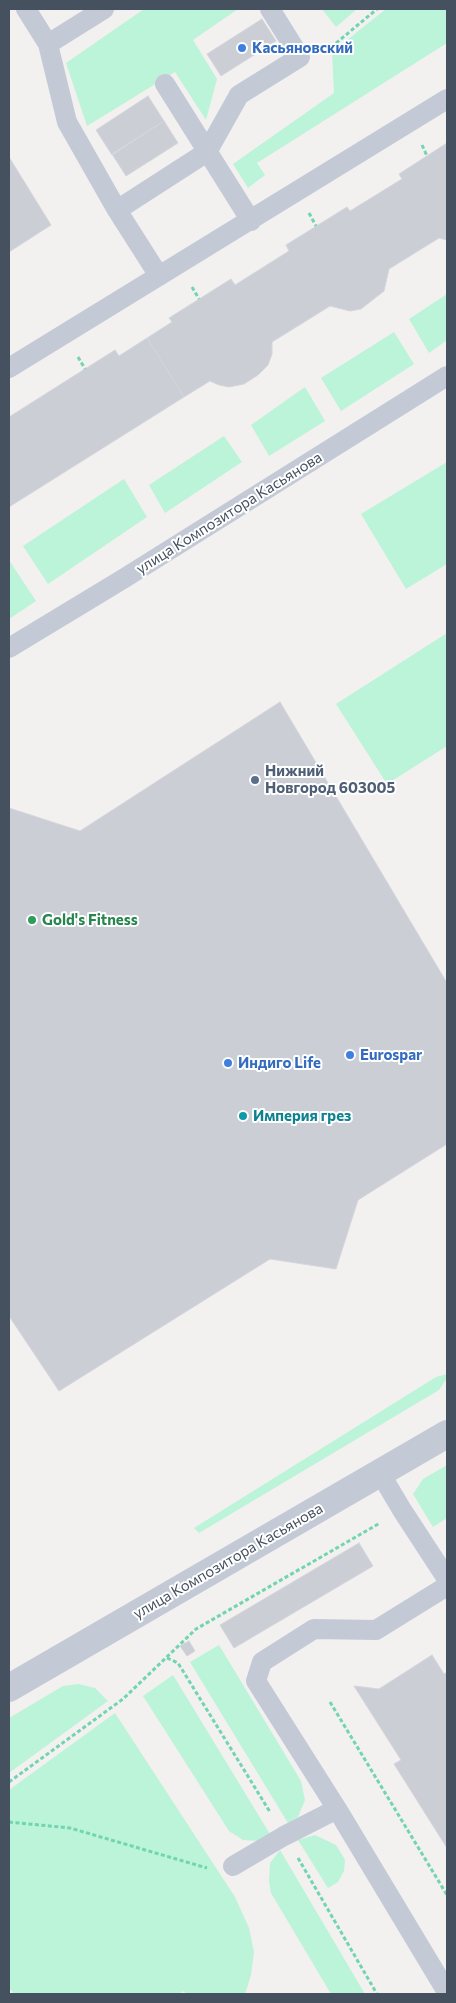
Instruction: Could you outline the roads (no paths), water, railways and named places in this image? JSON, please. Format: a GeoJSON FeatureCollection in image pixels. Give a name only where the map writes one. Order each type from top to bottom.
{"type":"FeatureCollection","features":[{"type":"Feature","properties":{"kind":"street","name":"улица Композитора Касьянова"},"geometry":{"type":"LineString","coordinates":[[9,1688],[447,1434]]}},
{"type":"Feature","properties":{"kind":"lane"},"geometry":{"type":"LineString","coordinates":[[26,9],[48,44],[67,122],[117,210],[159,276]]}},
{"type":"Feature","properties":{"kind":"lane"},"geometry":{"type":"LineString","coordinates":[[48,44],[104,9]]}},
{"type":"Feature","properties":{"kind":"lane"},"geometry":{"type":"LineString","coordinates":[[117,210],[207,152],[239,95],[300,57],[270,9]]}},
{"type":"Feature","properties":{"kind":"lane"},"geometry":{"type":"LineString","coordinates":[[165,84],[251,221]]}},
{"type":"Feature","properties":{"kind":"lane"},"geometry":{"type":"LineString","coordinates":[[9,368],[447,99]]}},
{"type":"Feature","properties":{"kind":"lane","name":"улица Композитора Касьянова"},"geometry":{"type":"LineString","coordinates":[[9,648],[123,579],[447,376]]}},
{"type":"Feature","properties":{"kind":"lane"},"geometry":{"type":"LineString","coordinates":[[380,1473],[447,1579]]}},
{"type":"Feature","properties":{"kind":"lane"},"geometry":{"type":"LineString","coordinates":[[447,1586],[376,1630],[314,1630],[262,1662],[256,1681],[337,1809],[447,1992]]}},
{"type":"Feature","properties":{"kind":"lane"},"geometry":{"type":"LineString","coordinates":[[232,1866],[284,1836],[337,1809]]}},
{"type":"Feature","properties":{"kind":"place","name":"Касьяновский"},"geometry":{"type":"Point","coordinates":[242,48]}},
{"type":"Feature","properties":{"kind":"place","name":"Нижний Новгород 603005"},"geometry":{"type":"Point","coordinates":[255,780]}},
{"type":"Feature","properties":{"kind":"place","name":"Gold's Fitness"},"geometry":{"type":"Point","coordinates":[32,920]}},
{"type":"Feature","properties":{"kind":"place","name":"Eurospar"},"geometry":{"type":"Point","coordinates":[350,1055]}},
{"type":"Feature","properties":{"kind":"place","name":"Индиго Life"},"geometry":{"type":"Point","coordinates":[228,1063]}},
{"type":"Feature","properties":{"kind":"place","name":"Империя грез"},"geometry":{"type":"Point","coordinates":[243,1116]}}]}
